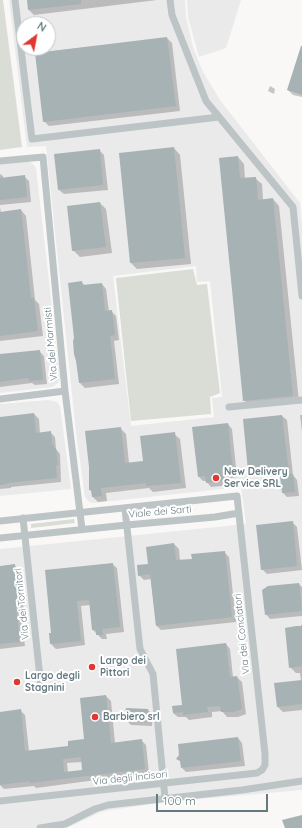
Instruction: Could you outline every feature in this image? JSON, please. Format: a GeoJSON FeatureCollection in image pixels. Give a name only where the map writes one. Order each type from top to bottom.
{"type":"FeatureCollection","features":[{"type":"Feature","properties":{"kind":"street"},"geometry":{"type":"LineString","coordinates":[[15,0],[32,139],[219,116]]}},
{"type":"Feature","properties":{"kind":"street"},"geometry":{"type":"LineString","coordinates":[[170,0],[172,14],[206,101],[293,207],[302,296]]}},
{"type":"Feature","properties":{"kind":"street","name":"Via dei Marmisti"},"geometry":{"type":"LineString","coordinates":[[0,161],[43,157],[65,391],[82,529]]}},
{"type":"Feature","properties":{"kind":"street"},"geometry":{"type":"LineString","coordinates":[[0,399],[65,391]]}},
{"type":"Feature","properties":{"kind":"street"},"geometry":{"type":"LineString","coordinates":[[228,407],[302,400]]}},
{"type":"Feature","properties":{"kind":"street","name":"Viale dei Sarti"},"geometry":{"type":"LineString","coordinates":[[0,521],[237,496]]}},
{"type":"Feature","properties":{"kind":"street","name":"Via dei Conciatori"},"geometry":{"type":"LineString","coordinates":[[237,496],[265,754],[265,765],[262,770]]}},
{"type":"Feature","properties":{"kind":"street"},"geometry":{"type":"LineString","coordinates":[[125,509],[140,649],[154,674],[165,784],[165,798]]}},
{"type":"Feature","properties":{"kind":"street","name":"Viale dei Sarti"},"geometry":{"type":"LineString","coordinates":[[0,538],[127,524],[215,517],[239,513]]}},
{"type":"Feature","properties":{"kind":"street","name":"Via dei Tornitori"},"geometry":{"type":"LineString","coordinates":[[23,518],[41,687]]}},
{"type":"Feature","properties":{"kind":"street","name":"Via degli Incisori"},"geometry":{"type":"LineString","coordinates":[[0,802],[257,773],[262,770]]}},
{"type":"Feature","properties":{"kind":"street"},"geometry":{"type":"LineString","coordinates":[[40,828],[65,824],[95,809],[108,805],[242,790],[302,781]]}},
{"type":"Feature","properties":{"kind":"shaded area"},"geometry":{"type":"Polygon","coordinates":[[[0,0],[3,0],[22,147],[0,150],[0,0]]]}},
{"type":"Feature","properties":{"kind":"shaded area"},"geometry":{"type":"Polygon","coordinates":[[[9,0],[185,0],[186,17],[193,47],[203,72],[220,100],[300,203],[302,226],[302,790],[166,802],[111,810],[101,812],[67,828],[0,828],[0,549],[246,524],[241,487],[93,503],[88,501],[85,497],[76,432],[46,146],[27,147],[9,0]],[[196,266],[113,276],[131,426],[214,417],[212,398],[222,397],[210,281],[197,282],[196,266]]]}},
{"type":"Feature","properties":{"kind":"shaded area"},"geometry":{"type":"Polygon","coordinates":[[[187,0],[241,0],[226,48],[199,57],[188,17],[187,0]]]}},
{"type":"Feature","properties":{"kind":"shaded area"},"geometry":{"type":"Polygon","coordinates":[[[29,161],[36,168],[60,378],[58,383],[52,387],[0,393],[0,163],[29,161]]]}},
{"type":"Feature","properties":{"kind":"shaded area"},"geometry":{"type":"Polygon","coordinates":[[[193,269],[197,285],[207,284],[220,393],[210,397],[211,414],[131,421],[116,278],[193,269]]]}},
{"type":"Feature","properties":{"kind":"shaded area"},"geometry":{"type":"Polygon","coordinates":[[[48,400],[57,402],[60,406],[71,489],[0,496],[0,404],[48,400]]]}},
{"type":"Feature","properties":{"kind":"shaded area"},"geometry":{"type":"Polygon","coordinates":[[[74,519],[75,523],[31,528],[31,524],[74,519]]]}},
{"type":"Feature","properties":{"kind":"building"},"geometry":{"type":"Polygon","coordinates":[[[27,0],[81,0],[81,4],[28,10],[27,0]]]}},
{"type":"Feature","properties":{"kind":"building"},"geometry":{"type":"Polygon","coordinates":[[[167,37],[176,106],[43,122],[35,56],[56,56],[56,50],[167,37]]]}},
{"type":"Feature","properties":{"kind":"building"},"geometry":{"type":"Polygon","coordinates":[[[302,46],[302,95],[287,90],[302,46]]]}},
{"type":"Feature","properties":{"kind":"building"},"geometry":{"type":"Polygon","coordinates":[[[174,147],[185,258],[130,263],[119,153],[174,147]]]}},
{"type":"Feature","properties":{"kind":"building"},"geometry":{"type":"Polygon","coordinates":[[[100,149],[103,185],[58,190],[54,154],[100,149]]]}},
{"type":"Feature","properties":{"kind":"building"},"geometry":{"type":"Polygon","coordinates":[[[238,156],[240,178],[256,177],[258,200],[273,198],[293,396],[243,401],[219,158],[238,156]]]}},
{"type":"Feature","properties":{"kind":"building"},"geometry":{"type":"Polygon","coordinates":[[[25,175],[27,197],[0,200],[0,178],[25,175]]]}},
{"type":"Feature","properties":{"kind":"building"},"geometry":{"type":"Polygon","coordinates":[[[100,202],[106,247],[72,251],[67,206],[100,202]]]}},
{"type":"Feature","properties":{"kind":"building"},"geometry":{"type":"Polygon","coordinates":[[[21,209],[31,298],[34,298],[38,331],[0,336],[0,212],[21,209]]]}},
{"type":"Feature","properties":{"kind":"building"},"geometry":{"type":"Polygon","coordinates":[[[82,281],[82,285],[102,283],[105,311],[112,310],[115,335],[110,336],[115,379],[79,383],[74,354],[74,338],[68,283],[82,281]]]}},
{"type":"Feature","properties":{"kind":"building"},"geometry":{"type":"Polygon","coordinates":[[[40,350],[43,380],[29,381],[28,378],[0,382],[0,354],[40,350]]]}},
{"type":"Feature","properties":{"kind":"building"},"geometry":{"type":"Polygon","coordinates":[[[34,413],[36,433],[51,431],[52,445],[56,448],[58,465],[56,465],[57,478],[0,485],[0,417],[34,413]]]}},
{"type":"Feature","properties":{"kind":"building"},"geometry":{"type":"Polygon","coordinates":[[[282,415],[289,474],[293,474],[295,492],[282,493],[279,468],[248,471],[243,419],[282,415]]]}},
{"type":"Feature","properties":{"kind":"building"},"geometry":{"type":"Polygon","coordinates":[[[228,423],[233,473],[226,474],[226,480],[206,483],[205,476],[198,477],[192,427],[228,423]]]}},
{"type":"Feature","properties":{"kind":"building"},"geometry":{"type":"Polygon","coordinates":[[[121,427],[125,463],[143,461],[140,436],[175,432],[181,483],[146,486],[146,483],[101,488],[102,496],[92,497],[91,490],[89,490],[89,467],[85,431],[121,427]]]}},
{"type":"Feature","properties":{"kind":"building"},"geometry":{"type":"Polygon","coordinates":[[[293,521],[297,566],[261,570],[256,525],[293,521]]]}},
{"type":"Feature","properties":{"kind":"building"},"geometry":{"type":"Polygon","coordinates":[[[174,543],[176,560],[192,559],[191,554],[225,551],[232,617],[156,626],[150,574],[138,576],[137,565],[148,564],[146,547],[174,543]]]}},
{"type":"Feature","properties":{"kind":"building"},"geometry":{"type":"Polygon","coordinates":[[[113,563],[120,627],[102,629],[103,635],[96,635],[96,630],[92,630],[89,600],[77,601],[81,641],[50,644],[49,633],[51,633],[45,570],[113,563]]]}},
{"type":"Feature","properties":{"kind":"building"},"geometry":{"type":"Polygon","coordinates":[[[15,564],[20,606],[16,607],[20,642],[0,644],[0,566],[15,564]]]}},
{"type":"Feature","properties":{"kind":"building"},"geometry":{"type":"Polygon","coordinates":[[[299,583],[302,611],[265,615],[262,590],[268,586],[299,583]]]}},
{"type":"Feature","properties":{"kind":"building"},"geometry":{"type":"Polygon","coordinates":[[[302,626],[302,666],[289,668],[285,628],[302,626]]]}},
{"type":"Feature","properties":{"kind":"building"},"geometry":{"type":"Polygon","coordinates":[[[226,643],[230,677],[237,676],[242,709],[233,712],[221,712],[220,706],[207,707],[208,712],[183,715],[183,712],[173,713],[172,706],[182,705],[176,649],[226,643]]]}},
{"type":"Feature","properties":{"kind":"building"},"geometry":{"type":"Polygon","coordinates":[[[302,680],[302,704],[277,707],[274,683],[302,680]]]}},
{"type":"Feature","properties":{"kind":"building"},"geometry":{"type":"Polygon","coordinates":[[[106,695],[111,743],[142,739],[145,769],[30,783],[30,781],[0,785],[0,712],[21,709],[25,751],[68,746],[68,741],[84,739],[80,698],[106,695]],[[81,757],[63,759],[64,772],[82,770],[81,757]]]}},
{"type":"Feature","properties":{"kind":"building"},"geometry":{"type":"Polygon","coordinates":[[[126,708],[148,709],[148,722],[125,720],[126,708]]]}},
{"type":"Feature","properties":{"kind":"building"},"geometry":{"type":"Polygon","coordinates":[[[238,737],[241,761],[181,768],[180,761],[176,759],[179,755],[178,744],[238,737]]]}},
{"type":"Feature","properties":{"kind":"building"},"geometry":{"type":"Polygon","coordinates":[[[302,815],[302,828],[285,828],[282,820],[302,815]]]}},
{"type":"Feature","properties":{"kind":"place","name":"New Delivery Service SRL"},"geometry":{"type":"Point","coordinates":[216,478]}},
{"type":"Feature","properties":{"kind":"place","name":"Largo dei Pittori"},"geometry":{"type":"Point","coordinates":[92,667]}},
{"type":"Feature","properties":{"kind":"place","name":"Largo degli Stagnini"},"geometry":{"type":"Point","coordinates":[17,682]}},
{"type":"Feature","properties":{"kind":"place","name":"Barbiero srl"},"geometry":{"type":"Point","coordinates":[95,717]}}]}
